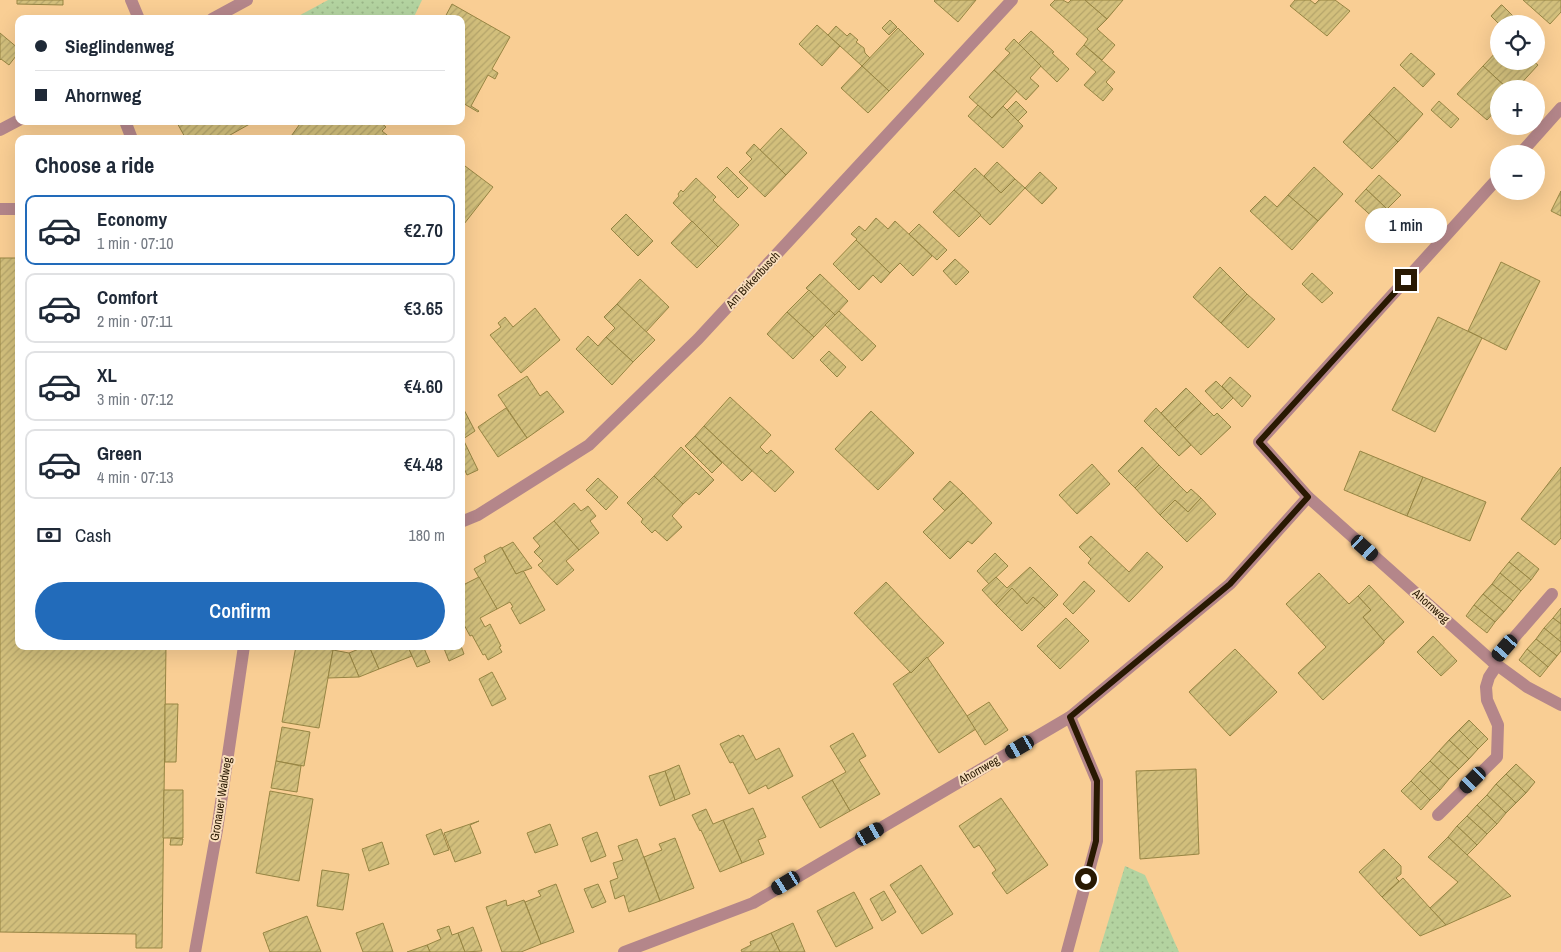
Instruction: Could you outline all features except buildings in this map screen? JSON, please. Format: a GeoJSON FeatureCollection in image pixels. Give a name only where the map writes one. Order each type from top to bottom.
{"type":"FeatureCollection","features":[{"type":"Feature","properties":{"kind":"street"},"geometry":{"type":"LineString","coordinates":[[132,0],[138,15]]}},
{"type":"Feature","properties":{"kind":"street"},"geometry":{"type":"LineString","coordinates":[[234,14],[247,0]]}},
{"type":"Feature","properties":{"kind":"street","name":"Am Birkenbusch"},"geometry":{"type":"LineString","coordinates":[[465,520],[478,515],[589,445],[698,339],[1012,0]]}},
{"type":"Feature","properties":{"kind":"street"},"geometry":{"type":"LineString","coordinates":[[1528,145],[1561,108]]}},
{"type":"Feature","properties":{"kind":"street"},"geometry":{"type":"LineString","coordinates":[[0,130],[15,122]]}},
{"type":"Feature","properties":{"kind":"street","name":"Ahornweg"},"geometry":{"type":"LineString","coordinates":[[1490,187],[1259,442],[1308,497],[1495,663],[1527,687],[1561,705]]}},
{"type":"Feature","properties":{"kind":"street"},"geometry":{"type":"LineString","coordinates":[[0,209],[15,209]]}},
{"type":"Feature","properties":{"kind":"street","name":"Ahornweg"},"geometry":{"type":"LineString","coordinates":[[624,952],[753,903],[1070,717],[1230,584],[1308,497]]}},
{"type":"Feature","properties":{"kind":"street"},"geometry":{"type":"LineString","coordinates":[[1438,815],[1497,757],[1498,725],[1487,700],[1486,687],[1489,677],[1495,663],[1552,594]]}},
{"type":"Feature","properties":{"kind":"street","name":"Gronauer Waldweg"},"geometry":{"type":"LineString","coordinates":[[195,952],[217,830],[243,650]]}},
{"type":"Feature","properties":{"kind":"street"},"geometry":{"type":"LineString","coordinates":[[1067,952],[1096,841],[1097,781],[1070,717]]}},
{"type":"Feature","properties":{"kind":"green space"},"geometry":{"type":"Polygon","coordinates":[[[328,0],[422,0],[415,15],[300,15],[328,0]]]}},
{"type":"Feature","properties":{"kind":"green space"},"geometry":{"type":"Polygon","coordinates":[[[1125,866],[1145,875],[1179,952],[1099,952],[1125,866]]]}},
{"type":"Feature","properties":{"kind":"route"},"geometry":{"type":"LineString","coordinates":[[1086,879],[1096,841],[1097,781],[1070,717],[1230,584],[1308,497],[1259,442],[1406,280]]}}]}
